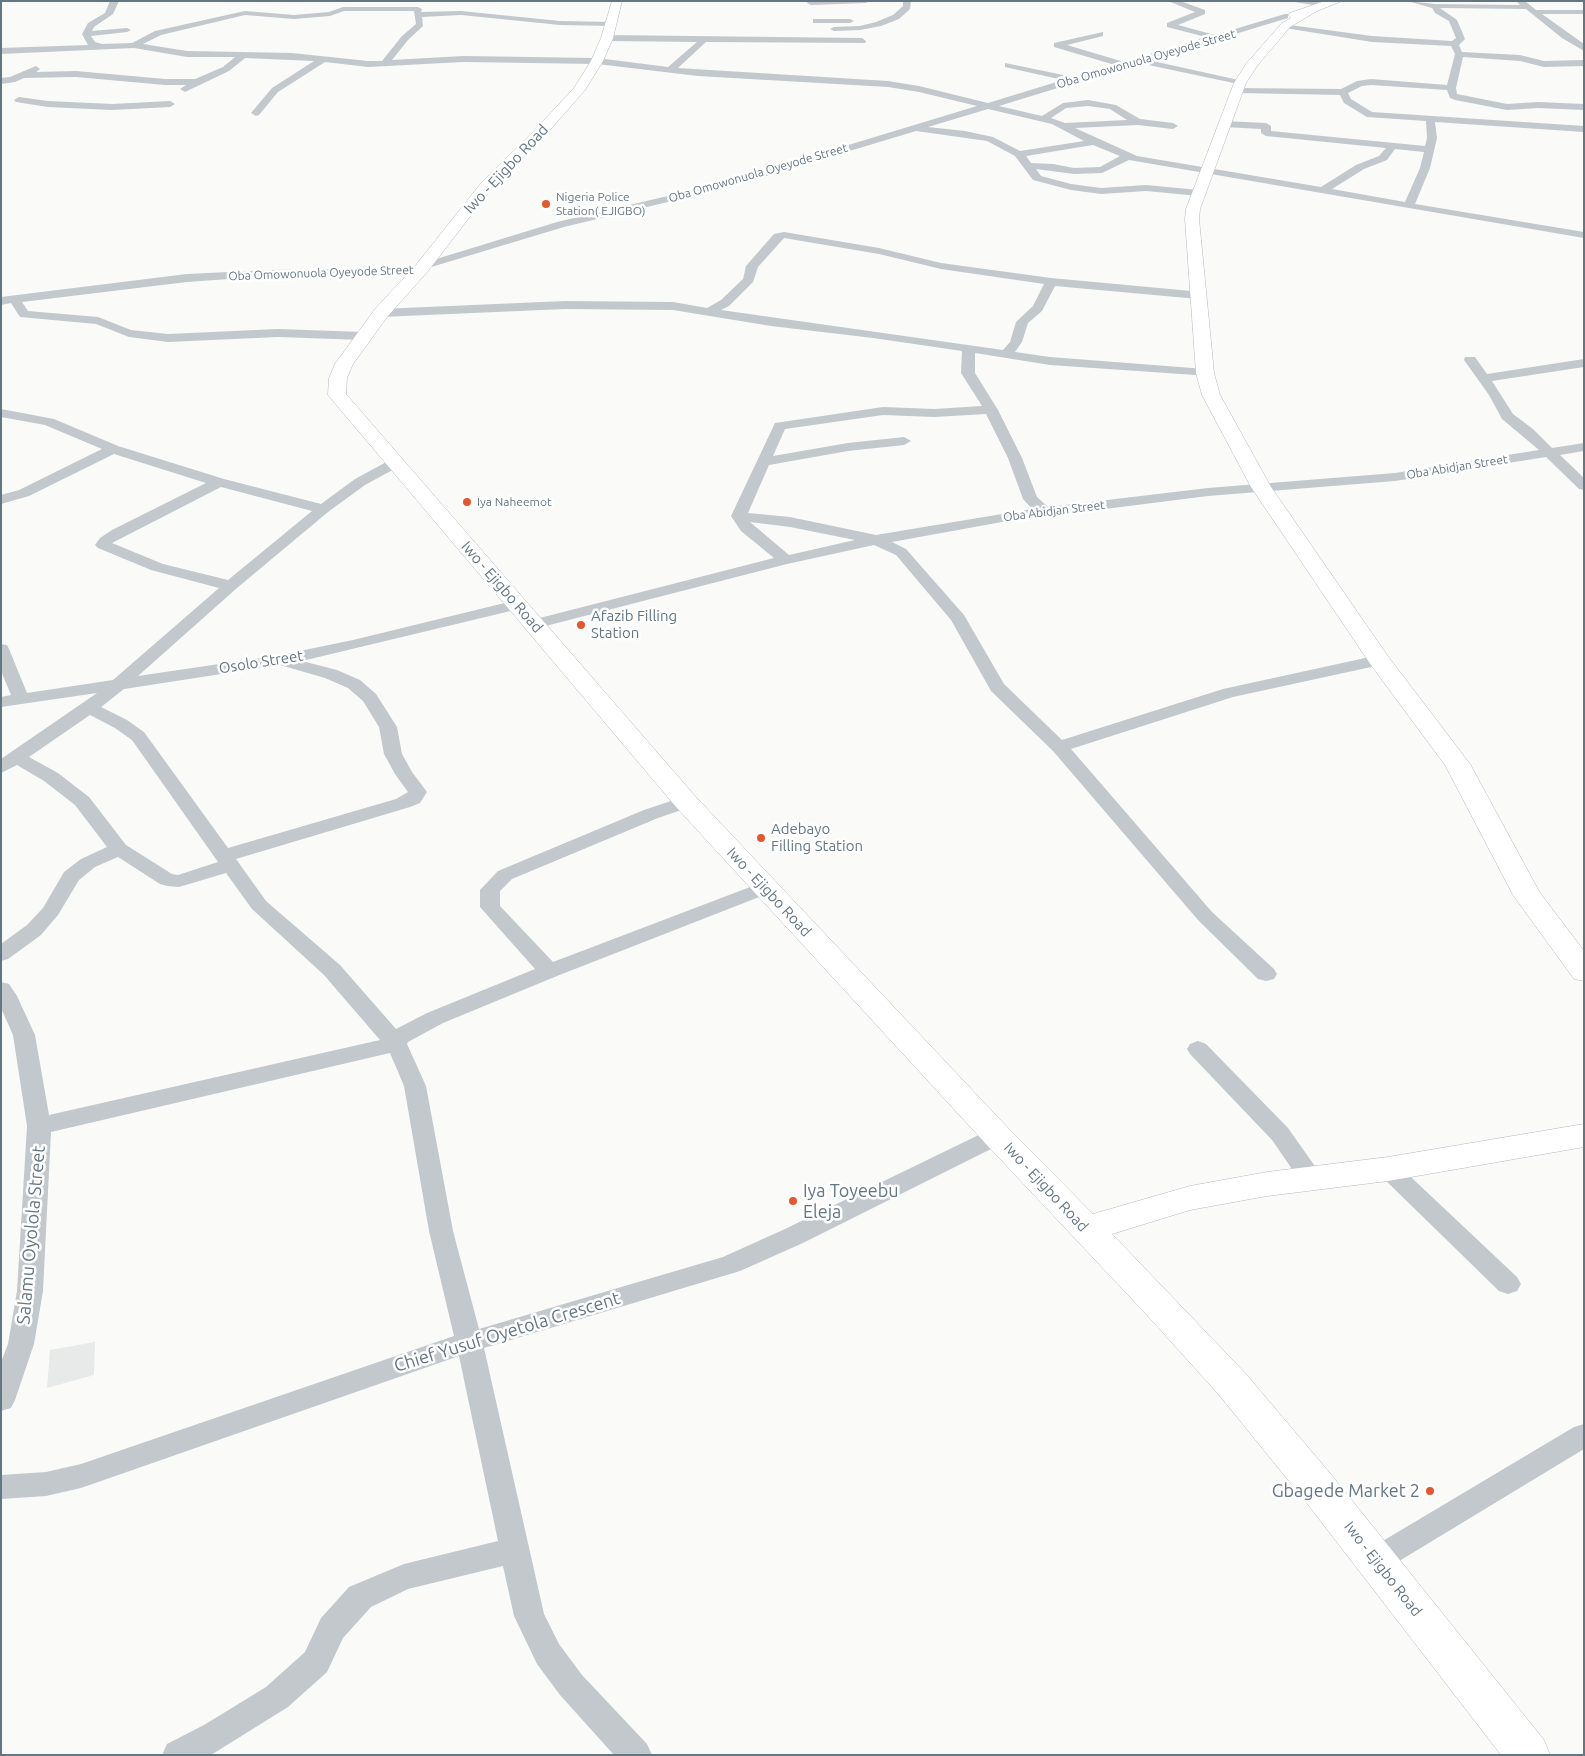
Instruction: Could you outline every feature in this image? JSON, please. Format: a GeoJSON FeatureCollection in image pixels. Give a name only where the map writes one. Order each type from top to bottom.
{"type":"FeatureCollection","features":[{"type":"Feature","properties":{"kind":"main road","name":"Iwo - Ejigbo Road"},"geometry":{"type":"LineString","coordinates":[[617,1],[607,38],[597,60],[579,90],[533,140],[487,185],[422,268],[381,313],[344,364],[338,378],[337,395],[686,802],[998,1136],[1160,1304],[1233,1385],[1376,1560],[1528,1755]]}},
{"type":"Feature","properties":{"kind":"main road"},"geometry":{"type":"LineString","coordinates":[[1338,1],[1286,21],[1252,64],[1239,87],[1206,171],[1193,209],[1192,219],[1204,373],[1211,395],[1261,487],[1379,660],[1457,764],[1527,895],[1584,972]]}},
{"type":"Feature","properties":{"kind":"main road"},"geometry":{"type":"LineString","coordinates":[[1086,1229],[1190,1198],[1267,1184],[1312,1180],[1388,1169],[1584,1135]]}},
{"type":"Feature","properties":{"kind":"street"},"geometry":{"type":"LineString","coordinates":[[86,34],[91,25],[109,14],[112,4],[116,1]]}},
{"type":"Feature","properties":{"kind":"street"},"geometry":{"type":"LineString","coordinates":[[814,40],[816,25],[811,2],[866,1]]}},
{"type":"Feature","properties":{"kind":"street"},"geometry":{"type":"LineString","coordinates":[[816,25],[860,28],[885,22],[896,17],[907,7],[907,1]]}},
{"type":"Feature","properties":{"kind":"street"},"geometry":{"type":"LineString","coordinates":[[1172,1],[1202,12],[1170,25],[1218,38]]}},
{"type":"Feature","properties":{"kind":"street"},"geometry":{"type":"LineString","coordinates":[[1326,5],[1291,1],[1286,21],[1363,38],[1454,44],[1461,39],[1453,20],[1438,11],[1435,6]]}},
{"type":"Feature","properties":{"kind":"street"},"geometry":{"type":"LineString","coordinates":[[1411,1],[1435,6],[1584,12]]}},
{"type":"Feature","properties":{"kind":"street"},"geometry":{"type":"LineString","coordinates":[[1520,1],[1584,48]]}},
{"type":"Feature","properties":{"kind":"street"},"geometry":{"type":"LineString","coordinates":[[134,45],[154,35],[245,13],[294,17],[330,14],[343,9],[418,9],[417,15],[420,24],[405,38],[385,63]]}},
{"type":"Feature","properties":{"kind":"street"},"geometry":{"type":"LineString","coordinates":[[417,15],[462,12],[560,23],[612,24]]}},
{"type":"Feature","properties":{"kind":"street","name":"Oba Omowonuola Oyeyode Street"},"geometry":{"type":"LineString","coordinates":[[1,301],[187,278],[280,273],[408,271],[422,268],[561,224],[676,198],[785,167],[985,105],[1268,23],[1286,21]]}},
{"type":"Feature","properties":{"kind":"street"},"geometry":{"type":"LineString","coordinates":[[86,34],[128,30]]}},
{"type":"Feature","properties":{"kind":"street"},"geometry":{"type":"LineString","coordinates":[[86,34],[92,44],[105,47]]}},
{"type":"Feature","properties":{"kind":"street"},"geometry":{"type":"LineString","coordinates":[[1100,34],[1057,45],[1126,65]]}},
{"type":"Feature","properties":{"kind":"street"},"geometry":{"type":"LineString","coordinates":[[607,38],[862,41]]}},
{"type":"Feature","properties":{"kind":"street"},"geometry":{"type":"LineString","coordinates":[[670,70],[690,54],[704,39]]}},
{"type":"Feature","properties":{"kind":"street"},"geometry":{"type":"LineString","coordinates":[[1454,44],[1459,54],[1451,88],[1453,96],[1497,106],[1584,106]]}},
{"type":"Feature","properties":{"kind":"street"},"geometry":{"type":"LineString","coordinates":[[1,51],[134,45],[187,54],[292,56],[354,63],[463,59],[597,60],[670,70],[888,84],[919,89],[1055,122],[1127,157],[1584,235]]}},
{"type":"Feature","properties":{"kind":"street"},"geometry":{"type":"LineString","coordinates":[[68,58],[91,47]]}},
{"type":"Feature","properties":{"kind":"street"},"geometry":{"type":"LineString","coordinates":[[1459,54],[1520,58],[1544,64],[1584,63]]}},
{"type":"Feature","properties":{"kind":"street"},"geometry":{"type":"LineString","coordinates":[[156,116],[196,82],[226,69],[243,55]]}},
{"type":"Feature","properties":{"kind":"street"},"geometry":{"type":"LineString","coordinates":[[256,113],[276,90],[322,60]]}},
{"type":"Feature","properties":{"kind":"street"},"geometry":{"type":"LineString","coordinates":[[1139,61],[1239,87],[1343,92],[1365,82],[1451,88]]}},
{"type":"Feature","properties":{"kind":"street"},"geometry":{"type":"LineString","coordinates":[[1,82],[53,64]]}},
{"type":"Feature","properties":{"kind":"street"},"geometry":{"type":"LineString","coordinates":[[1008,65],[1074,80]]}},
{"type":"Feature","properties":{"kind":"street"},"geometry":{"type":"LineString","coordinates":[[24,75],[76,74],[166,82],[196,82]]}},
{"type":"Feature","properties":{"kind":"street"},"geometry":{"type":"LineString","coordinates":[[1343,92],[1347,101],[1370,115],[1584,129]]}},
{"type":"Feature","properties":{"kind":"street"},"geometry":{"type":"LineString","coordinates":[[19,100],[48,104],[112,107],[175,98]]}},
{"type":"Feature","properties":{"kind":"street"},"geometry":{"type":"LineString","coordinates":[[1044,119],[1057,109],[1079,103],[1107,106],[1122,111],[1138,122]]}},
{"type":"Feature","properties":{"kind":"street"},"geometry":{"type":"LineString","coordinates":[[1055,122],[1122,111]]}},
{"type":"Feature","properties":{"kind":"street"},"geometry":{"type":"LineString","coordinates":[[1409,206],[1425,168],[1432,138],[1430,118]]}},
{"type":"Feature","properties":{"kind":"street"},"geometry":{"type":"LineString","coordinates":[[1066,126],[1138,122],[1173,126]]}},
{"type":"Feature","properties":{"kind":"street"},"geometry":{"type":"LineString","coordinates":[[1224,124],[1266,126],[1266,133],[1428,149]]}},
{"type":"Feature","properties":{"kind":"street"},"geometry":{"type":"LineString","coordinates":[[910,128],[970,134],[990,139],[1020,154],[1038,178],[1078,188],[1101,191],[1146,188],[1199,193]]}},
{"type":"Feature","properties":{"kind":"street"},"geometry":{"type":"LineString","coordinates":[[1020,154],[1094,142]]}},
{"type":"Feature","properties":{"kind":"street"},"geometry":{"type":"LineString","coordinates":[[1323,190],[1360,168],[1384,158],[1393,145]]}},
{"type":"Feature","properties":{"kind":"street"},"geometry":{"type":"LineString","coordinates":[[1028,166],[1053,166],[1074,171],[1102,170],[1127,157]]}},
{"type":"Feature","properties":{"kind":"street"},"geometry":{"type":"LineString","coordinates":[[709,312],[725,303],[749,280],[752,266],[768,250],[778,236],[784,235],[879,250],[941,266],[1052,282],[1198,295]]}},
{"type":"Feature","properties":{"kind":"street"},"geometry":{"type":"LineString","coordinates":[[1007,354],[1016,342],[1022,322],[1038,308],[1052,282]]}},
{"type":"Feature","properties":{"kind":"street"},"geometry":{"type":"LineString","coordinates":[[15,299],[24,314],[98,320],[130,333],[168,338],[278,333],[363,336]]}},
{"type":"Feature","properties":{"kind":"street"},"geometry":{"type":"LineString","coordinates":[[381,313],[565,305],[655,305],[872,334],[1050,361],[1204,373]]}},
{"type":"Feature","properties":{"kind":"street"},"geometry":{"type":"LineString","coordinates":[[969,348],[968,373],[991,410],[1015,458],[1030,499],[1045,512]]}},
{"type":"Feature","properties":{"kind":"street"},"geometry":{"type":"LineString","coordinates":[[1470,360],[1495,394],[1507,416],[1584,486]]}},
{"type":"Feature","properties":{"kind":"street"},"geometry":{"type":"LineString","coordinates":[[1483,379],[1584,363]]}},
{"type":"Feature","properties":{"kind":"street"},"geometry":{"type":"LineString","coordinates":[[739,516],[764,462],[777,428],[784,425],[883,411],[934,413],[991,410]]}},
{"type":"Feature","properties":{"kind":"street"},"geometry":{"type":"LineString","coordinates":[[1,413],[49,422],[112,449],[219,482],[323,509]]}},
{"type":"Feature","properties":{"kind":"street"},"geometry":{"type":"LineString","coordinates":[[764,462],[848,447],[904,441]]}},
{"type":"Feature","properties":{"kind":"street","name":"Oba Abidjan Street"},"geometry":{"type":"LineString","coordinates":[[525,614],[876,540],[1002,517],[1261,487],[1395,477],[1584,446]]}},
{"type":"Feature","properties":{"kind":"street"},"geometry":{"type":"LineString","coordinates":[[1,500],[24,493],[112,449]]}},
{"type":"Feature","properties":{"kind":"street"},"geometry":{"type":"LineString","coordinates":[[1,768],[90,708],[120,684],[231,585],[323,509],[360,482],[395,463]]}},
{"type":"Feature","properties":{"kind":"street"},"geometry":{"type":"LineString","coordinates":[[219,482],[105,540],[103,545],[157,567],[231,585]]}},
{"type":"Feature","properties":{"kind":"street"},"geometry":{"type":"LineString","coordinates":[[739,516],[790,522],[876,540],[901,552],[958,618],[997,687],[1059,747],[1205,916],[1266,974]]}},
{"type":"Feature","properties":{"kind":"street"},"geometry":{"type":"LineString","coordinates":[[739,516],[746,528],[786,560]]}},
{"type":"Feature","properties":{"kind":"street","name":"Osolo Street"},"geometry":{"type":"LineString","coordinates":[[1,702],[280,660],[525,614]]}},
{"type":"Feature","properties":{"kind":"street"},"geometry":{"type":"LineString","coordinates":[[1,649],[21,699]]}},
{"type":"Feature","properties":{"kind":"street"},"geometry":{"type":"LineString","coordinates":[[18,758],[51,778],[82,801],[119,849],[167,880],[179,881],[227,860],[413,799],[418,792],[404,774],[394,754],[388,727],[370,698],[354,684],[330,674],[280,660]]}},
{"type":"Feature","properties":{"kind":"street"},"geometry":{"type":"LineString","coordinates":[[1059,747],[1229,692],[1379,660]]}},
{"type":"Feature","properties":{"kind":"street"},"geometry":{"type":"LineString","coordinates":[[90,708],[121,724],[138,736],[259,905],[332,970],[396,1044],[405,1061],[415,1086],[442,1231],[470,1342],[529,1616],[548,1654],[571,1685],[636,1755]]}},
{"type":"Feature","properties":{"kind":"street"},"geometry":{"type":"LineString","coordinates":[[549,971],[490,907],[490,890],[505,875],[651,814],[686,802]]}},
{"type":"Feature","properties":{"kind":"street"},"geometry":{"type":"LineString","coordinates":[[1,954],[34,930],[51,911],[71,876],[88,863],[119,849]]}},
{"type":"Feature","properties":{"kind":"street"},"geometry":{"type":"LineString","coordinates":[[396,1044],[399,1037],[419,1025],[549,971],[765,888]]}},
{"type":"Feature","properties":{"kind":"street","name":"Salamu Oyolola Street"},"geometry":{"type":"LineString","coordinates":[[1,989],[9,1001],[24,1035],[39,1126],[30,1291],[21,1344],[1,1400]]}},
{"type":"Feature","properties":{"kind":"street"},"geometry":{"type":"LineString","coordinates":[[39,1126],[396,1044]]}},
{"type":"Feature","properties":{"kind":"street"},"geometry":{"type":"LineString","coordinates":[[1198,1049],[1280,1134],[1312,1180]]}},
{"type":"Feature","properties":{"kind":"street","name":"Chief Yusuf Oyetola Crescent"},"geometry":{"type":"LineString","coordinates":[[1,1487],[46,1484],[81,1476],[470,1342],[731,1264],[794,1236],[998,1136]]}},
{"type":"Feature","properties":{"kind":"street"},"geometry":{"type":"LineString","coordinates":[[1388,1169],[1508,1284]]}},
{"type":"Feature","properties":{"kind":"street"},"geometry":{"type":"LineString","coordinates":[[1376,1560],[1584,1435]]}},
{"type":"Feature","properties":{"kind":"street"},"geometry":{"type":"LineString","coordinates":[[178,1755],[215,1736],[277,1697],[316,1662],[332,1628],[360,1597],[404,1577],[515,1550]]}},
{"type":"Feature","properties":{"kind":"shaded area"},"geometry":{"type":"Polygon","coordinates":[[[95,1342],[94,1375],[47,1388],[50,1350],[95,1342]]]}},
{"type":"Feature","properties":{"kind":"place","name":"Nigeria Police Station( EJIGBO)"},"geometry":{"type":"Point","coordinates":[546,204]}},
{"type":"Feature","properties":{"kind":"place","name":"Iya Naheemot"},"geometry":{"type":"Point","coordinates":[467,502]}},
{"type":"Feature","properties":{"kind":"place","name":"Afazib Filling Station"},"geometry":{"type":"Point","coordinates":[581,625]}},
{"type":"Feature","properties":{"kind":"place","name":"Adebayo Filling Station"},"geometry":{"type":"Point","coordinates":[761,838]}},
{"type":"Feature","properties":{"kind":"place","name":"Iya Toyeebu Eleja"},"geometry":{"type":"Point","coordinates":[793,1201]}},
{"type":"Feature","properties":{"kind":"place","name":"Gbagede Market 2"},"geometry":{"type":"Point","coordinates":[1430,1491]}}]}
